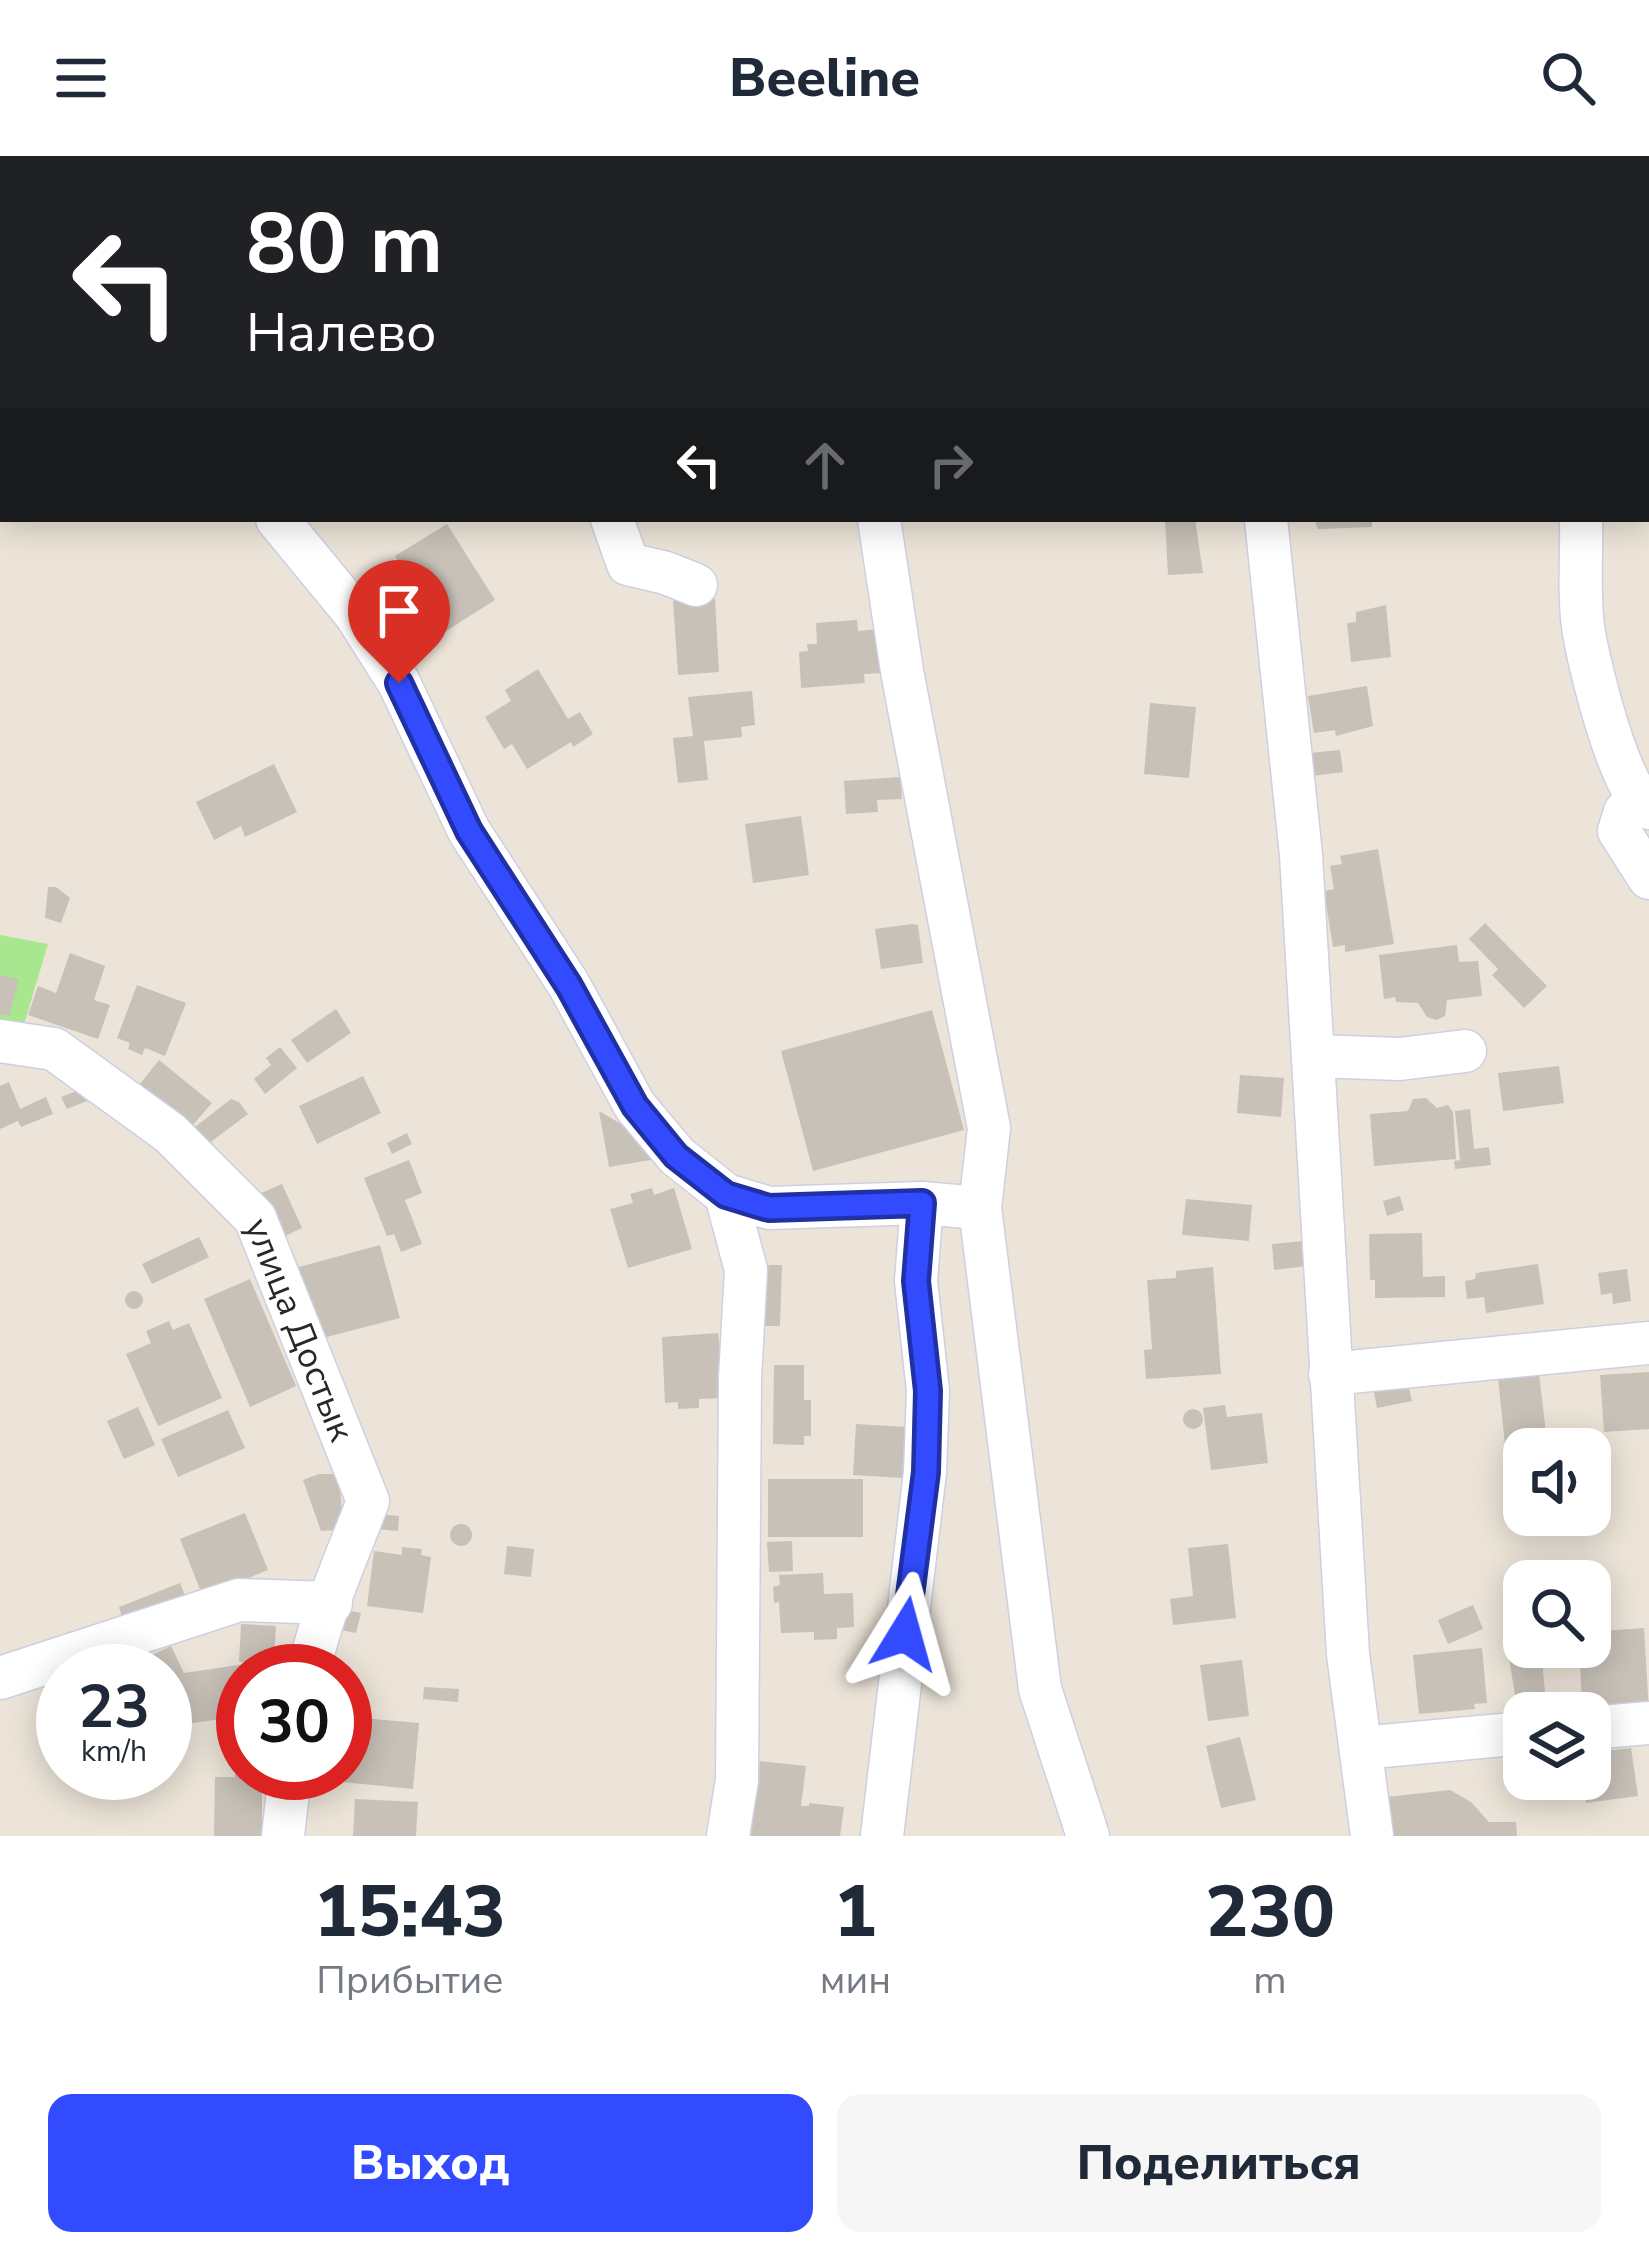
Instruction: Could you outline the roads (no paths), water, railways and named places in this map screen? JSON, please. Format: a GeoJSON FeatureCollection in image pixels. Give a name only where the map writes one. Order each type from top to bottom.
{"type":"FeatureCollection","features":[{"type":"Feature","properties":{"kind":"street"},"geometry":{"type":"LineString","coordinates":[[279,522],[356,615],[399,683],[469,831],[569,986],[635,1106],[676,1156],[726,1195],[769,1208],[922,1203],[980,1208]]}},
{"type":"Feature","properties":{"kind":"street"},"geometry":{"type":"LineString","coordinates":[[613,522],[628,564],[696,586]]}},
{"type":"Feature","properties":{"kind":"street"},"geometry":{"type":"LineString","coordinates":[[879,522],[902,671],[988,1129],[980,1208],[1040,1689],[1088,1836]]}},
{"type":"Feature","properties":{"kind":"street"},"geometry":{"type":"LineString","coordinates":[[1266,522],[1288,706],[1315,1055],[1348,1654],[1372,1836]]}},
{"type":"Feature","properties":{"kind":"street"},"geometry":{"type":"LineString","coordinates":[[1581,522],[1583,629],[1604,718],[1645,806],[1625,812],[1619,831],[1649,878]]}},
{"type":"Feature","properties":{"kind":"street","name":"улица Достык"},"geometry":{"type":"LineString","coordinates":[[0,1041],[54,1049],[170,1132],[255,1218],[368,1501],[315,1644]]}},
{"type":"Feature","properties":{"kind":"street"},"geometry":{"type":"LineString","coordinates":[[1315,1055],[1400,1059],[1465,1051]]}},
{"type":"Feature","properties":{"kind":"street"},"geometry":{"type":"LineString","coordinates":[[726,1195],[746,1270]]}},
{"type":"Feature","properties":{"kind":"street"},"geometry":{"type":"LineString","coordinates":[[882,1836],[926,1472],[928,1391],[916,1281],[922,1203]]}},
{"type":"Feature","properties":{"kind":"street"},"geometry":{"type":"LineString","coordinates":[[728,1836],[737,1780],[740,1378],[746,1270],[755,1226],[769,1208]]}},
{"type":"Feature","properties":{"kind":"street"},"geometry":{"type":"LineString","coordinates":[[1330,1375],[1649,1343]]}},
{"type":"Feature","properties":{"kind":"street"},"geometry":{"type":"LineString","coordinates":[[0,1678],[239,1600],[331,1603]]}},
{"type":"Feature","properties":{"kind":"street"},"geometry":{"type":"LineString","coordinates":[[1611,1726],[1649,1723]]}},
{"type":"Feature","properties":{"kind":"street"},"geometry":{"type":"LineString","coordinates":[[1361,1748],[1503,1735]]}},
{"type":"Feature","properties":{"kind":"street"},"geometry":{"type":"LineString","coordinates":[[283,1836],[287,1800]]}}]}
